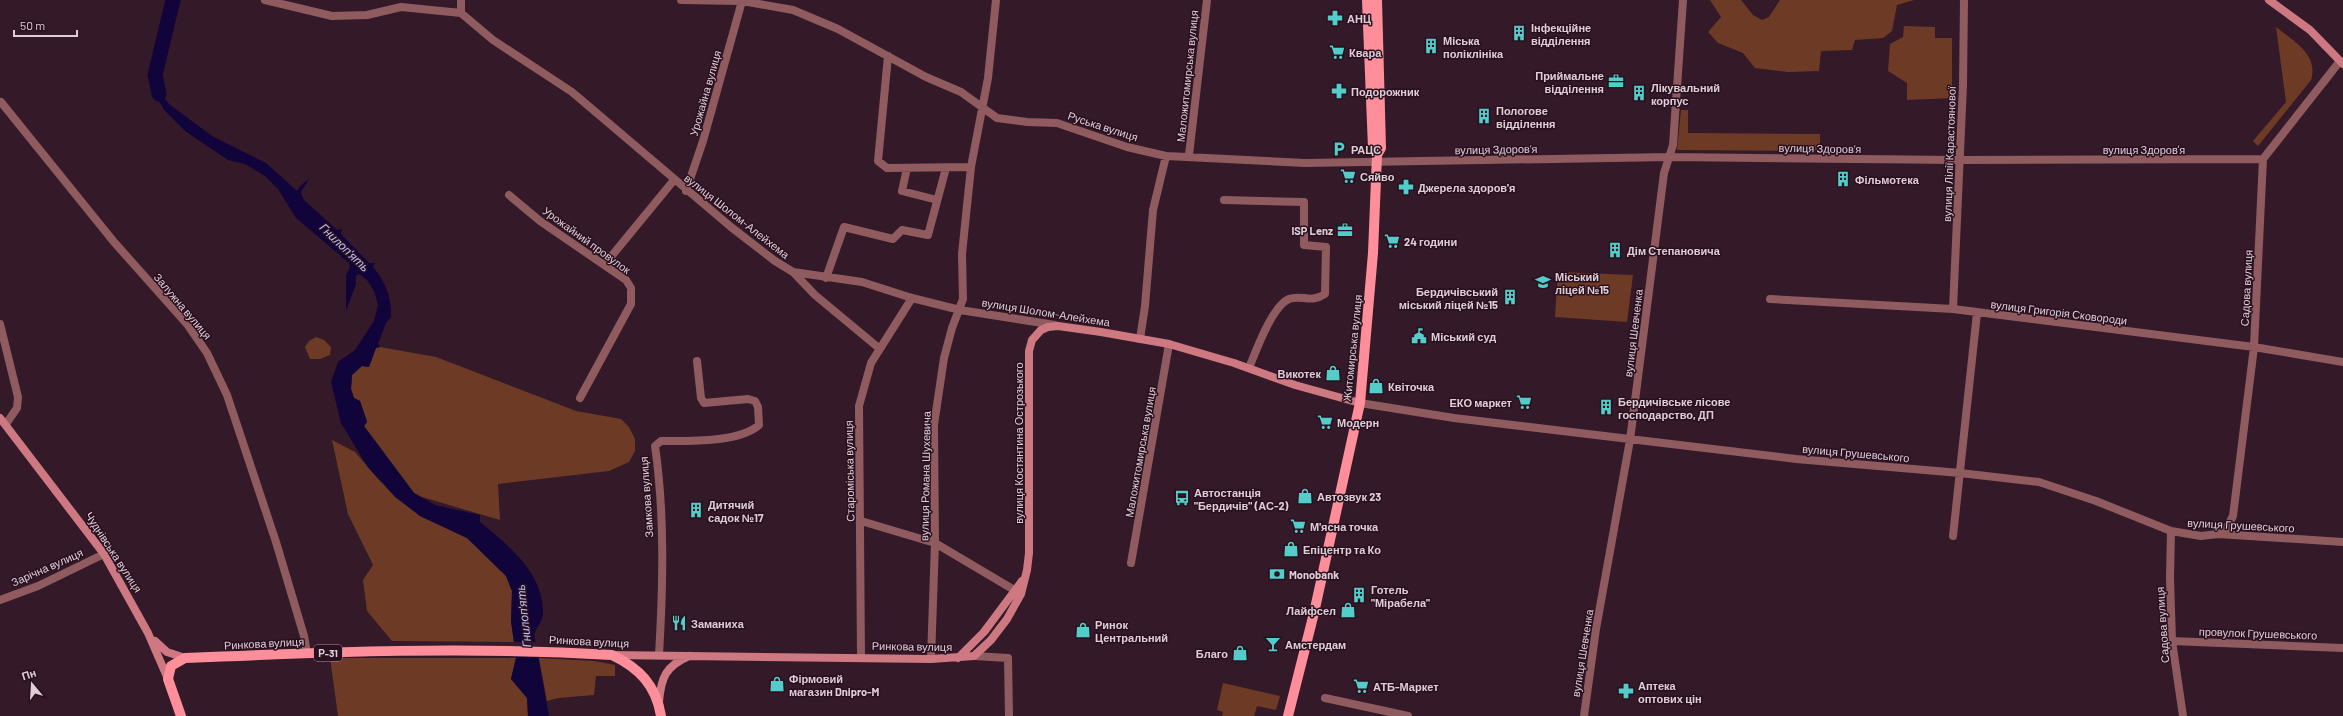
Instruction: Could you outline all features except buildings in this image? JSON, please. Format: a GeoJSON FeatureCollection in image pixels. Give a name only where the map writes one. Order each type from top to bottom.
{"type":"FeatureCollection","features":[{"type":"Feature","properties":{"kind":"main road"},"geometry":{"type":"LineString","coordinates":[[1367,0],[1373,148],[1377,158]]}},
{"type":"Feature","properties":{"kind":"main road","name":"Житомирська вулиця"},"geometry":{"type":"LineString","coordinates":[[1288,716],[1314,613],[1360,403],[1372,261],[1377,158],[1381,148],[1377,0]]}},
{"type":"Feature","properties":{"kind":"main road"},"geometry":{"type":"LineString","coordinates":[[2268,0],[2310,30],[2342,62]]}},
{"type":"Feature","properties":{"kind":"main road","name":"вулиця Шолом-Алейхема"},"geometry":{"type":"LineString","coordinates":[[1058,326],[1169,344],[1249,368],[1294,385],[1360,403]]}},
{"type":"Feature","properties":{"kind":"main road","name":"вулиця Костянтина Острозького"},"geometry":{"type":"LineString","coordinates":[[974,656],[991,640],[1013,610],[1021,594],[1029,553],[1029,351],[1032,340],[1041,330],[1058,326]]}},
{"type":"Feature","properties":{"kind":"main road","name":"Чуднівська вулиця"},"geometry":{"type":"LineString","coordinates":[[0,418],[104,554],[148,633],[168,679],[181,716]]}},
{"type":"Feature","properties":{"kind":"main road"},"geometry":{"type":"LineString","coordinates":[[957,658],[976,642],[1025,578]]}},
{"type":"Feature","properties":{"kind":"main road"},"geometry":{"type":"LineString","coordinates":[[148,633],[167,652],[184,658]]}},
{"type":"Feature","properties":{"kind":"main road","name":"Ринкова вулиця"},"geometry":{"type":"LineString","coordinates":[[184,658],[307,653],[502,650],[551,651],[612,655],[931,659],[974,656]]}},
{"type":"Feature","properties":{"kind":"main road"},"geometry":{"type":"LineString","coordinates":[[612,655],[626,661],[643,675],[659,702]]}},
{"type":"Feature","properties":{"kind":"main road"},"geometry":{"type":"LineString","coordinates":[[660,716],[659,702],[662,682],[669,668],[692,655]]}},
{"type":"Feature","properties":{"kind":"main road"},"geometry":{"type":"LineString","coordinates":[[168,679],[171,666],[184,658]]}},
{"type":"Feature","properties":{"kind":"street"},"geometry":{"type":"LineString","coordinates":[[265,0],[332,16],[367,15],[401,7],[461,13],[461,0]]}},
{"type":"Feature","properties":{"kind":"street","name":"Руська вулиця"},"geometry":{"type":"LineString","coordinates":[[682,0],[742,1],[793,10],[838,28],[926,77],[961,92],[997,118],[1027,122],[1057,123],[1127,147],[1166,156],[1189,155],[1305,163],[1377,158]]}},
{"type":"Feature","properties":{"kind":"street","name":"вулиця Романа Шухевича"},"geometry":{"type":"LineString","coordinates":[[931,659],[935,543],[934,425],[944,358],[952,328],[963,299],[962,254],[971,167],[988,78],[996,0]]}},
{"type":"Feature","properties":{"kind":"street","name":"Маложитомирська вулиця"},"geometry":{"type":"LineString","coordinates":[[1189,155],[1207,0]]}},
{"type":"Feature","properties":{"kind":"street","name":"вулиця Шевченка"},"geometry":{"type":"LineString","coordinates":[[1584,716],[1596,629],[1630,440],[1664,173],[1673,145],[1683,0]]}},
{"type":"Feature","properties":{"kind":"street","name":"вулиця Лілії Карастоянової"},"geometry":{"type":"LineString","coordinates":[[1953,310],[1958,160],[1963,85],[1964,0]]}},
{"type":"Feature","properties":{"kind":"street","name":"Урожайна вулиця"},"geometry":{"type":"LineString","coordinates":[[686,191],[703,141],[742,1]]}},
{"type":"Feature","properties":{"kind":"street","name":"вулиця Шолом-Алейхема"},"geometry":{"type":"LineString","coordinates":[[461,13],[493,40],[572,92],[686,191],[775,261],[793,272],[826,278],[862,282],[912,298],[960,310],[1058,326]]}},
{"type":"Feature","properties":{"kind":"street"},"geometry":{"type":"LineString","coordinates":[[888,56],[878,161],[880,165],[887,168],[971,167]]}},
{"type":"Feature","properties":{"kind":"street"},"geometry":{"type":"LineString","coordinates":[[2263,159],[2342,62]]}},
{"type":"Feature","properties":{"kind":"street","name":"Залужна вулиця"},"geometry":{"type":"LineString","coordinates":[[0,101],[114,242],[187,324],[207,353],[228,395],[276,542],[304,636],[307,653]]}},
{"type":"Feature","properties":{"kind":"street","name":"Маложитомирська вулиця"},"geometry":{"type":"LineString","coordinates":[[1140,339],[1145,306],[1154,210],[1166,156]]}},
{"type":"Feature","properties":{"kind":"street","name":"вулиця Здоровʼя"},"geometry":{"type":"LineString","coordinates":[[1377,158],[1669,157],[1958,160],[2263,159]]}},
{"type":"Feature","properties":{"kind":"street","name":"Садова вулиця"},"geometry":{"type":"LineString","coordinates":[[2218,534],[2226,529],[2233,516],[2254,348],[2263,159]]}},
{"type":"Feature","properties":{"kind":"street"},"geometry":{"type":"LineString","coordinates":[[906,168],[902,191],[937,200]]}},
{"type":"Feature","properties":{"kind":"street"},"geometry":{"type":"LineString","coordinates":[[826,278],[844,227],[893,240],[902,230],[928,235],[946,168]]}},
{"type":"Feature","properties":{"kind":"street"},"geometry":{"type":"LineString","coordinates":[[605,264],[674,180]]}},
{"type":"Feature","properties":{"kind":"street","name":"Урожайний провулок"},"geometry":{"type":"LineString","coordinates":[[509,195],[540,220],[626,280],[632,296],[631,304],[580,398]]}},
{"type":"Feature","properties":{"kind":"street"},"geometry":{"type":"LineString","coordinates":[[1224,200],[1304,202],[1304,245],[1326,247],[1324,294],[1316,300],[1290,298],[1279,306],[1261,340],[1249,368]]}},
{"type":"Feature","properties":{"kind":"street"},"geometry":{"type":"LineString","coordinates":[[793,272],[815,295],[880,349]]}},
{"type":"Feature","properties":{"kind":"street","name":"Староміська вулиця"},"geometry":{"type":"LineString","coordinates":[[861,657],[859,406],[871,363],[912,298]]}},
{"type":"Feature","properties":{"kind":"street","name":"вулиця Григорія Сковороди"},"geometry":{"type":"LineString","coordinates":[[1770,298],[1953,310],[2254,348],[2343,362]]}},
{"type":"Feature","properties":{"kind":"street"},"geometry":{"type":"LineString","coordinates":[[1953,536],[1977,313]]}},
{"type":"Feature","properties":{"kind":"street"},"geometry":{"type":"LineString","coordinates":[[0,324],[18,397],[17,408],[6,424]]}},
{"type":"Feature","properties":{"kind":"street","name":"Маложитомирська вулиця"},"geometry":{"type":"LineString","coordinates":[[1131,563],[1169,344]]}},
{"type":"Feature","properties":{"kind":"street","name":"Замкова вулиця"},"geometry":{"type":"LineString","coordinates":[[659,655],[662,565],[658,470],[654,446],[662,441],[713,439],[747,433],[759,425],[758,407],[755,401],[748,399],[704,403],[701,398],[697,361]]}},
{"type":"Feature","properties":{"kind":"street","name":"вулиця Грушевського"},"geometry":{"type":"LineString","coordinates":[[1360,403],[1454,418],[1630,440],[1796,459],[1960,473],[2039,482],[2096,501],[2171,531],[2201,536],[2218,534],[2343,542]]}},
{"type":"Feature","properties":{"kind":"street"},"geometry":{"type":"LineString","coordinates":[[861,521],[935,543],[1016,591]]}},
{"type":"Feature","properties":{"kind":"street","name":"Садова вулиця"},"geometry":{"type":"LineString","coordinates":[[2171,531],[2170,578],[2172,641],[2183,716]]}},
{"type":"Feature","properties":{"kind":"street","name":"Зарічна вулиця"},"geometry":{"type":"LineString","coordinates":[[0,600],[38,586],[104,554]]}},
{"type":"Feature","properties":{"kind":"street","name":"провулок Грушевського"},"geometry":{"type":"LineString","coordinates":[[2172,641],[2343,648]]}},
{"type":"Feature","properties":{"kind":"street"},"geometry":{"type":"LineString","coordinates":[[974,656],[1008,658],[1009,716]]}},
{"type":"Feature","properties":{"kind":"street"},"geometry":{"type":"LineString","coordinates":[[1325,698],[1408,716]]}},
{"type":"Feature","properties":{"kind":"shaded area"},"geometry":{"type":"Polygon","coordinates":[[[1710,0],[1741,0],[1753,15],[1762,20],[1769,17],[1780,0],[1914,0],[1897,5],[1892,31],[1883,38],[1855,40],[1852,50],[1821,51],[1819,71],[1788,72],[1755,68],[1743,53],[1718,43],[1708,32],[1721,17],[1710,0]]]}},
{"type":"Feature","properties":{"kind":"shaded area"},"geometry":{"type":"Polygon","coordinates":[[[1904,26],[1935,27],[1935,38],[1952,38],[1952,98],[1907,100],[1907,83],[1888,71],[1890,44],[1903,37],[1904,26]]]}},
{"type":"Feature","properties":{"kind":"shaded area"},"geometry":{"type":"Polygon","coordinates":[[[2276,27],[2297,43],[2308,55],[2312,71],[2311,80],[2258,146],[2253,141],[2286,102],[2276,27]]]}},
{"type":"Feature","properties":{"kind":"shaded area"},"geometry":{"type":"Polygon","coordinates":[[[1681,110],[1688,110],[1688,133],[1820,134],[1820,151],[1677,150],[1681,110]]]}},
{"type":"Feature","properties":{"kind":"shaded area"},"geometry":{"type":"Polygon","coordinates":[[[1558,272],[1633,275],[1627,322],[1555,317],[1558,272]]]}},
{"type":"Feature","properties":{"kind":"shaded area"},"geometry":{"type":"Polygon","coordinates":[[[316,337],[324,340],[331,347],[330,355],[320,359],[310,359],[305,347],[309,341],[316,337]]]}},
{"type":"Feature","properties":{"kind":"shaded area"},"geometry":{"type":"Polygon","coordinates":[[[380,347],[436,357],[576,411],[621,419],[629,427],[635,439],[635,451],[629,462],[609,471],[498,484],[500,520],[422,497],[414,493],[364,426],[367,421],[360,401],[354,398],[351,389],[352,375],[362,366],[369,367],[376,348],[380,347]]]}},
{"type":"Feature","properties":{"kind":"shaded area"},"geometry":{"type":"Polygon","coordinates":[[[332,440],[355,452],[378,479],[420,516],[467,538],[506,576],[512,591],[511,621],[514,642],[392,641],[367,611],[363,580],[373,565],[348,514],[332,440]]]}},
{"type":"Feature","properties":{"kind":"shaded area"},"geometry":{"type":"Polygon","coordinates":[[[330,658],[516,658],[511,679],[527,698],[528,716],[338,716],[330,658]]]}},
{"type":"Feature","properties":{"kind":"shaded area"},"geometry":{"type":"Polygon","coordinates":[[[539,658],[594,661],[615,665],[615,676],[596,676],[594,695],[558,698],[547,701],[539,658]]]}},
{"type":"Feature","properties":{"kind":"shaded area"},"geometry":{"type":"Polygon","coordinates":[[[1223,683],[1280,696],[1276,710],[1257,706],[1254,716],[1222,716],[1223,712],[1217,710],[1223,683]]]}},
{"type":"Feature","properties":{"kind":"water"},"geometry":{"type":"Polygon","coordinates":[[[155,75],[163,96],[169,104],[212,136],[266,163],[297,191],[300,186],[309,179],[301,192],[303,199],[337,230],[342,229],[341,234],[369,263],[375,263],[373,267],[387,290],[391,317],[386,323],[378,344],[380,347],[376,348],[369,367],[362,366],[352,375],[351,389],[354,398],[360,401],[367,422],[364,426],[414,493],[435,505],[480,515],[480,522],[512,550],[530,572],[537,584],[543,612],[541,621],[534,634],[549,716],[528,716],[527,698],[511,679],[516,658],[511,621],[512,591],[506,576],[467,538],[420,516],[395,497],[367,466],[341,423],[331,382],[338,362],[355,350],[374,321],[378,305],[374,291],[367,280],[359,274],[356,276],[356,284],[346,311],[346,275],[350,267],[349,263],[296,218],[278,189],[265,176],[245,164],[228,160],[185,131],[164,110],[154,92],[155,75]]]}},
{"type":"Feature","properties":{"kind":"pier"},"geometry":{"type":"Polygon","coordinates":[[[512,642],[538,642],[541,657],[514,657],[512,642]]]}},
{"type":"Feature","properties":{"kind":"waterway","name":"Гнилоп'ять"},"geometry":{"type":"LineString","coordinates":[[159,94],[155,75],[173,0]]}},
{"type":"Feature","properties":{"kind":"place","name":"АНЦ"},"geometry":{"type":"Point","coordinates":[1335,18]}},
{"type":"Feature","properties":{"kind":"place","name":"Інфекційне відділення"},"geometry":{"type":"Point","coordinates":[1519,33]}},
{"type":"Feature","properties":{"kind":"place","name":"Міська поліклініка"},"geometry":{"type":"Point","coordinates":[1431,46]}},
{"type":"Feature","properties":{"kind":"place","name":"Квара"},"geometry":{"type":"Point","coordinates":[1337,52]}},
{"type":"Feature","properties":{"kind":"place","name":"Приймальне відділення"},"geometry":{"type":"Point","coordinates":[1616,81]}},
{"type":"Feature","properties":{"kind":"place","name":"Подорожник"},"geometry":{"type":"Point","coordinates":[1339,91]}},
{"type":"Feature","properties":{"kind":"place","name":"Лікувальний корпус"},"geometry":{"type":"Point","coordinates":[1639,93]}},
{"type":"Feature","properties":{"kind":"place","name":"Пологове відділення"},"geometry":{"type":"Point","coordinates":[1484,116]}},
{"type":"Feature","properties":{"kind":"place","name":"РАЦС"},"geometry":{"type":"Point","coordinates":[1339,149]}},
{"type":"Feature","properties":{"kind":"place","name":"Сяйво"},"geometry":{"type":"Point","coordinates":[1348,176]}},
{"type":"Feature","properties":{"kind":"place","name":"Фільмотека"},"geometry":{"type":"Point","coordinates":[1843,179]}},
{"type":"Feature","properties":{"kind":"place","name":"Джерела здоров'я"},"geometry":{"type":"Point","coordinates":[1406,187]}},
{"type":"Feature","properties":{"kind":"place","name":"ISP Lenz"},"geometry":{"type":"Point","coordinates":[1345,230]}},
{"type":"Feature","properties":{"kind":"place","name":"24 години"},"geometry":{"type":"Point","coordinates":[1392,241]}},
{"type":"Feature","properties":{"kind":"place","name":"Дім Степановича"},"geometry":{"type":"Point","coordinates":[1615,250]}},
{"type":"Feature","properties":{"kind":"place","name":"Міський ліцей №15"},"geometry":{"type":"Point","coordinates":[1543,282]}},
{"type":"Feature","properties":{"kind":"place","name":"Бердичівський міський ліцей №15"},"geometry":{"type":"Point","coordinates":[1510,297]}},
{"type":"Feature","properties":{"kind":"place","name":"Міський суд"},"geometry":{"type":"Point","coordinates":[1419,336]}},
{"type":"Feature","properties":{"kind":"place","name":"Викотек"},"geometry":{"type":"Point","coordinates":[1333,373]}},
{"type":"Feature","properties":{"kind":"place","name":"Квіточка"},"geometry":{"type":"Point","coordinates":[1376,386]}},
{"type":"Feature","properties":{"kind":"place","name":"ЕКО маркет"},"geometry":{"type":"Point","coordinates":[1524,402]}},
{"type":"Feature","properties":{"kind":"place","name":"Бердичівське лісове господарство, ДП"},"geometry":{"type":"Point","coordinates":[1606,407]}},
{"type":"Feature","properties":{"kind":"place","name":"Модерн"},"geometry":{"type":"Point","coordinates":[1325,422]}},
{"type":"Feature","properties":{"kind":"place","name":"Автозвук 23"},"geometry":{"type":"Point","coordinates":[1305,496]}},
{"type":"Feature","properties":{"kind":"place","name":"Автостанція \"Бердичів\" (АС-2)"},"geometry":{"type":"Point","coordinates":[1182,498]}},
{"type":"Feature","properties":{"kind":"place","name":"Дитячий садок №17"},"geometry":{"type":"Point","coordinates":[696,510]}},
{"type":"Feature","properties":{"kind":"place","name":"М'ясна точка"},"geometry":{"type":"Point","coordinates":[1298,526]}},
{"type":"Feature","properties":{"kind":"place","name":"Епіцентр та Ко"},"geometry":{"type":"Point","coordinates":[1291,549]}},
{"type":"Feature","properties":{"kind":"place","name":"Monobank"},"geometry":{"type":"Point","coordinates":[1277,574]}},
{"type":"Feature","properties":{"kind":"place","name":"Готель \"Мірабела\""},"geometry":{"type":"Point","coordinates":[1359,595]}},
{"type":"Feature","properties":{"kind":"place","name":"Лайфсел"},"geometry":{"type":"Point","coordinates":[1348,610]}},
{"type":"Feature","properties":{"kind":"place","name":"Заманиха"},"geometry":{"type":"Point","coordinates":[679,623]}},
{"type":"Feature","properties":{"kind":"place","name":"Ринок Центральний"},"geometry":{"type":"Point","coordinates":[1083,630]}},
{"type":"Feature","properties":{"kind":"place","name":"Амстердам"},"geometry":{"type":"Point","coordinates":[1273,644]}},
{"type":"Feature","properties":{"kind":"place","name":"Благо"},"geometry":{"type":"Point","coordinates":[1240,653]}},
{"type":"Feature","properties":{"kind":"place","name":"Фірмовий магазин Dnipro-M"},"geometry":{"type":"Point","coordinates":[777,684]}},
{"type":"Feature","properties":{"kind":"place","name":"АТБ-Маркет"},"geometry":{"type":"Point","coordinates":[1361,686]}},
{"type":"Feature","properties":{"kind":"place","name":"Аптека оптових цін"},"geometry":{"type":"Point","coordinates":[1626,691]}}]}
